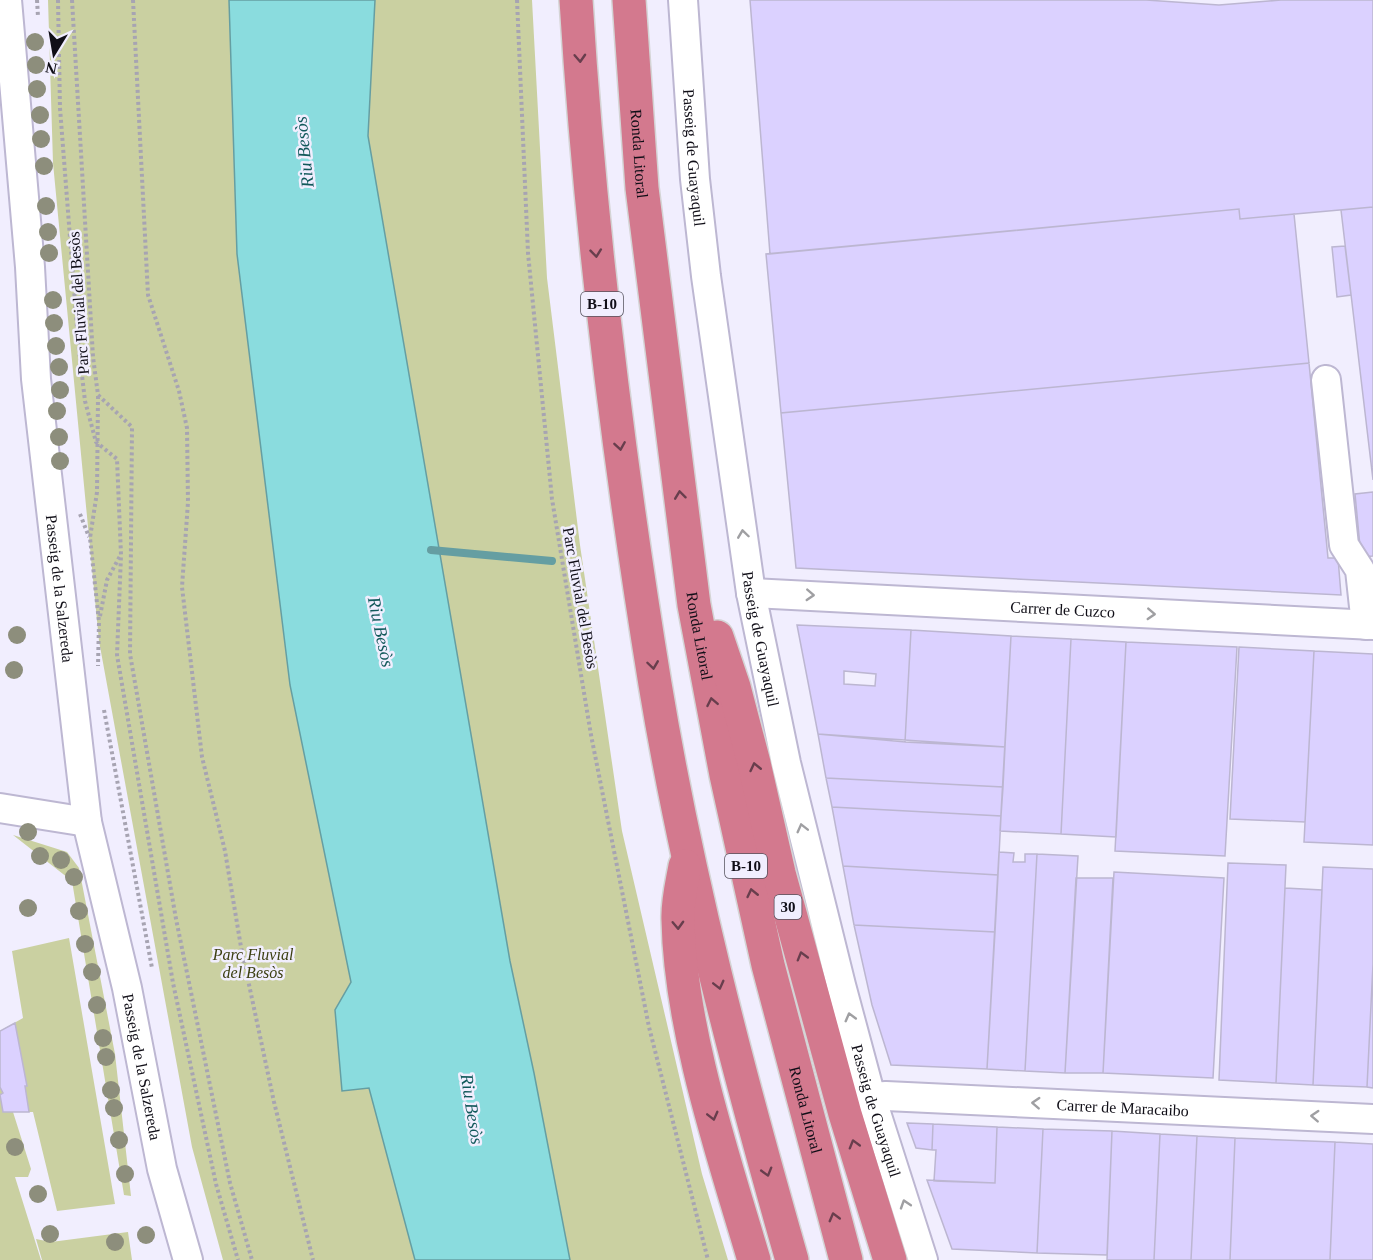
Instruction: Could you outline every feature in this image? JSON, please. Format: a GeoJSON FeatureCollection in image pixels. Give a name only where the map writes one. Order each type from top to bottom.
{"type":"FeatureCollection","features":[{"type":"Feature","properties":{"kind":"highway","name":"B-10"},"geometry":{"type":"LineString","coordinates":[[576,0],[585,143],[619,436],[656,686],[688,846],[755,1128],[792,1260]]}},
{"type":"Feature","properties":{"kind":"highway","name":"Ronda Litoral"},"geometry":{"type":"LineString","coordinates":[[629,0],[642,188],[694,605],[730,797],[768,965],[846,1260]]}},
{"type":"Feature","properties":{"kind":"highway","name":"30"},"geometry":{"type":"LineString","coordinates":[[688,554],[734,687],[782,884],[864,1179],[890,1260]]}},
{"type":"Feature","properties":{"kind":"highway"},"geometry":{"type":"LineString","coordinates":[[688,846],[678,918],[681,971],[714,1123],[754,1260]]}},
{"type":"Feature","properties":{"kind":"street","name":"Passeig de la Salzereda"},"geometry":{"type":"LineString","coordinates":[[7,0],[30,267],[36,379],[87,822],[127,988],[162,1169],[188,1260]]}},
{"type":"Feature","properties":{"kind":"street","name":"Passeig de Guayaquil"},"geometry":{"type":"LineString","coordinates":[[683,0],[695,178],[706,276],[751,593],[786,763],[871,1097],[923,1260]]}},
{"type":"Feature","properties":{"kind":"street"},"geometry":{"type":"LineString","coordinates":[[1326,380],[1344,545],[1360,570],[1369,625]]}},
{"type":"Feature","properties":{"kind":"street","name":"Carrer de Cuzco"},"geometry":{"type":"LineString","coordinates":[[751,593],[1369,625]]}},
{"type":"Feature","properties":{"kind":"street"},"geometry":{"type":"LineString","coordinates":[[0,808],[87,822]]}},
{"type":"Feature","properties":{"kind":"street","name":"Carrer de Maracaibo"},"geometry":{"type":"LineString","coordinates":[[871,1097],[897,1096],[1373,1119]]}},
{"type":"Feature","properties":{"kind":"street","name":"Passeig de la Salzereda"},"geometry":{"type":"LineString","coordinates":[[162,1169],[167,1260]]}},
{"type":"Feature","properties":{"kind":"path","name":"Parc Fluvial del Besòs"},"geometry":{"type":"LineString","coordinates":[[58,0],[60,108],[78,341],[85,401],[96,442]]}},
{"type":"Feature","properties":{"kind":"path","name":"Parc Fluvial del Besòs"},"geometry":{"type":"LineString","coordinates":[[72,0],[93,357],[98,395],[132,427],[130,654],[176,919],[230,1183],[252,1260]]}},
{"type":"Feature","properties":{"kind":"path"},"geometry":{"type":"LineString","coordinates":[[133,0],[148,295],[187,428],[188,502],[182,587],[202,757],[225,851],[241,947],[274,1102],[313,1260]]}},
{"type":"Feature","properties":{"kind":"path","name":"Parc Fluvial del Besòs"},"geometry":{"type":"LineString","coordinates":[[517,0],[528,253],[552,499],[591,735],[649,1027],[708,1260]]}},
{"type":"Feature","properties":{"kind":"path"},"geometry":{"type":"LineString","coordinates":[[98,395],[97,492],[90,538],[99,622]]}},
{"type":"Feature","properties":{"kind":"path"},"geometry":{"type":"LineString","coordinates":[[96,442],[117,459],[121,555],[117,655],[173,983],[216,1184],[238,1260]]}},
{"type":"Feature","properties":{"kind":"path"},"geometry":{"type":"LineString","coordinates":[[76,506],[90,538]]}},
{"type":"Feature","properties":{"kind":"path"},"geometry":{"type":"LineString","coordinates":[[92,647],[97,668],[99,622],[106,580],[121,555]]}},
{"type":"Feature","properties":{"kind":"path"},"geometry":{"type":"LineString","coordinates":[[102,702],[153,970]]}},
{"type":"Feature","properties":{"kind":"green space","name":"Parc Fluvial del Besòs"},"geometry":{"type":"Polygon","coordinates":[[[48,0],[229,0],[237,254],[290,685],[351,982],[335,1010],[342,1090],[369,1087],[415,1260],[223,1260],[192,1147],[99,641],[53,163],[48,0]]]}},
{"type":"Feature","properties":{"kind":"green space"},"geometry":{"type":"Polygon","coordinates":[[[375,0],[532,0],[547,278],[580,545],[622,831],[702,1174],[728,1260],[570,1260],[510,961],[368,136],[375,0]]]}},
{"type":"Feature","properties":{"kind":"green space"},"geometry":{"type":"Polygon","coordinates":[[[13,835],[67,852],[79,868],[115,1054],[131,1196],[124,1195],[72,881],[13,835]]]}},
{"type":"Feature","properties":{"kind":"green space"},"geometry":{"type":"Polygon","coordinates":[[[69,938],[115,1204],[57,1211],[33,1112],[13,1112],[31,1169],[28,1177],[15,1177],[41,1260],[0,1260],[0,1031],[23,1018],[12,951],[69,938]]]}},
{"type":"Feature","properties":{"kind":"green space"},"geometry":{"type":"Polygon","coordinates":[[[128,1232],[132,1260],[42,1260],[36,1239],[51,1242],[128,1232]]]}},
{"type":"Feature","properties":{"kind":"water","name":"Riu Besòs"},"geometry":{"type":"Polygon","coordinates":[[[229,0],[375,0],[368,136],[510,961],[570,1260],[415,1260],[369,1088],[342,1091],[335,1010],[351,982],[290,685],[237,254],[229,0]]]}},
{"type":"Feature","properties":{"kind":"building"},"geometry":{"type":"Polygon","coordinates":[[[750,0],[1146,0],[1219,5],[1281,0],[1373,0],[1373,207],[1240,219],[1239,209],[770,254],[750,0]]]}},
{"type":"Feature","properties":{"kind":"building"},"geometry":{"type":"Polygon","coordinates":[[[1373,207],[1373,480],[1341,210],[1373,207]]]}},
{"type":"Feature","properties":{"kind":"building"},"geometry":{"type":"Polygon","coordinates":[[[1239,209],[1240,219],[1294,214],[1309,363],[781,413],[766,254],[1239,209]]]}},
{"type":"Feature","properties":{"kind":"building"},"geometry":{"type":"Polygon","coordinates":[[[1345,246],[1351,295],[1337,297],[1332,247],[1345,246]]]}},
{"type":"Feature","properties":{"kind":"building"},"geometry":{"type":"Polygon","coordinates":[[[1309,363],[1328,558],[1338,558],[1341,595],[796,568],[781,413],[1309,363]]]}},
{"type":"Feature","properties":{"kind":"building"},"geometry":{"type":"Polygon","coordinates":[[[1373,492],[1373,556],[1361,557],[1355,494],[1373,492]]]}},
{"type":"Feature","properties":{"kind":"building"},"geometry":{"type":"Polygon","coordinates":[[[797,625],[911,630],[905,742],[818,734],[797,625]],[[844,671],[844,684],[875,686],[876,674],[844,671]]]}},
{"type":"Feature","properties":{"kind":"building"},"geometry":{"type":"Polygon","coordinates":[[[911,630],[1011,636],[1005,747],[905,742],[911,630]]]}},
{"type":"Feature","properties":{"kind":"building"},"geometry":{"type":"Polygon","coordinates":[[[1011,636],[1071,639],[1061,834],[1000,831],[1011,636]]]}},
{"type":"Feature","properties":{"kind":"building"},"geometry":{"type":"Polygon","coordinates":[[[1071,639],[1126,642],[1116,837],[1061,834],[1071,639]]]}},
{"type":"Feature","properties":{"kind":"building"},"geometry":{"type":"Polygon","coordinates":[[[1126,642],[1237,647],[1225,856],[1115,851],[1126,642]]]}},
{"type":"Feature","properties":{"kind":"building"},"geometry":{"type":"Polygon","coordinates":[[[1239,647],[1314,651],[1305,822],[1230,819],[1239,647]]]}},
{"type":"Feature","properties":{"kind":"building"},"geometry":{"type":"Polygon","coordinates":[[[1314,651],[1373,654],[1373,845],[1304,842],[1314,651]]]}},
{"type":"Feature","properties":{"kind":"building"},"geometry":{"type":"Polygon","coordinates":[[[818,734],[1005,747],[1003,787],[826,778],[818,734]]]}},
{"type":"Feature","properties":{"kind":"building"},"geometry":{"type":"Polygon","coordinates":[[[826,778],[1003,787],[1001,816],[832,807],[826,778]]]}},
{"type":"Feature","properties":{"kind":"building"},"geometry":{"type":"Polygon","coordinates":[[[832,807],[1001,816],[998,875],[843,866],[832,807]]]}},
{"type":"Feature","properties":{"kind":"building"},"geometry":{"type":"Polygon","coordinates":[[[999,852],[1014,853],[1013,862],[1025,862],[1025,854],[1037,854],[1025,1071],[987,1069],[999,852]]]}},
{"type":"Feature","properties":{"kind":"building"},"geometry":{"type":"Polygon","coordinates":[[[1037,854],[1078,856],[1065,1073],[1025,1071],[1037,854]]]}},
{"type":"Feature","properties":{"kind":"building"},"geometry":{"type":"Polygon","coordinates":[[[1228,863],[1286,865],[1276,1083],[1219,1080],[1228,863]]]}},
{"type":"Feature","properties":{"kind":"building"},"geometry":{"type":"Polygon","coordinates":[[[843,866],[998,875],[995,932],[854,925],[843,866]]]}},
{"type":"Feature","properties":{"kind":"building"},"geometry":{"type":"Polygon","coordinates":[[[1323,867],[1373,869],[1373,964],[1367,1087],[1313,1085],[1323,867]]]}},
{"type":"Feature","properties":{"kind":"building"},"geometry":{"type":"Polygon","coordinates":[[[1114,872],[1224,878],[1213,1078],[1103,1073],[1114,872]]]}},
{"type":"Feature","properties":{"kind":"building"},"geometry":{"type":"Polygon","coordinates":[[[1076,878],[1113,878],[1103,1073],[1065,1073],[1076,878]]]}},
{"type":"Feature","properties":{"kind":"building"},"geometry":{"type":"Polygon","coordinates":[[[1285,888],[1322,890],[1313,1085],[1276,1083],[1285,888]]]}},
{"type":"Feature","properties":{"kind":"building"},"geometry":{"type":"Polygon","coordinates":[[[854,925],[995,932],[987,1069],[891,1065],[872,1005],[854,925]]]}},
{"type":"Feature","properties":{"kind":"building"},"geometry":{"type":"Polygon","coordinates":[[[1373,964],[1373,1088],[1367,1087],[1373,964]]]}},
{"type":"Feature","properties":{"kind":"building"},"geometry":{"type":"Polygon","coordinates":[[[15,1023],[27,1086],[25,1086],[29,1112],[3,1112],[0,1095],[3,1093],[0,1087],[0,1031],[15,1023]]]}},
{"type":"Feature","properties":{"kind":"building"},"geometry":{"type":"Polygon","coordinates":[[[907,1123],[933,1124],[932,1150],[916,1148],[907,1123]]]}},
{"type":"Feature","properties":{"kind":"building"},"geometry":{"type":"Polygon","coordinates":[[[933,1124],[997,1127],[995,1183],[934,1181],[936,1150],[932,1150],[933,1124]]]}},
{"type":"Feature","properties":{"kind":"building"},"geometry":{"type":"Polygon","coordinates":[[[997,1127],[1043,1129],[1037,1253],[952,1249],[927,1180],[995,1183],[997,1127]]]}},
{"type":"Feature","properties":{"kind":"building"},"geometry":{"type":"Polygon","coordinates":[[[1043,1129],[1112,1131],[1107,1255],[1037,1253],[1043,1129]]]}},
{"type":"Feature","properties":{"kind":"building"},"geometry":{"type":"Polygon","coordinates":[[[1112,1131],[1160,1134],[1154,1260],[1107,1260],[1112,1131]]]}},
{"type":"Feature","properties":{"kind":"building"},"geometry":{"type":"Polygon","coordinates":[[[1160,1134],[1197,1136],[1191,1260],[1154,1260],[1160,1134]]]}},
{"type":"Feature","properties":{"kind":"building"},"geometry":{"type":"Polygon","coordinates":[[[1197,1136],[1235,1138],[1230,1260],[1191,1260],[1197,1136]]]}},
{"type":"Feature","properties":{"kind":"building"},"geometry":{"type":"Polygon","coordinates":[[[1235,1138],[1335,1142],[1330,1260],[1230,1260],[1235,1138]]]}},
{"type":"Feature","properties":{"kind":"building"},"geometry":{"type":"Polygon","coordinates":[[[1335,1142],[1373,1144],[1373,1260],[1330,1260],[1335,1142]]]}},
{"type":"Feature","properties":{"kind":"waterway"},"geometry":{"type":"LineString","coordinates":[[431,550],[552,561]]}}]}
